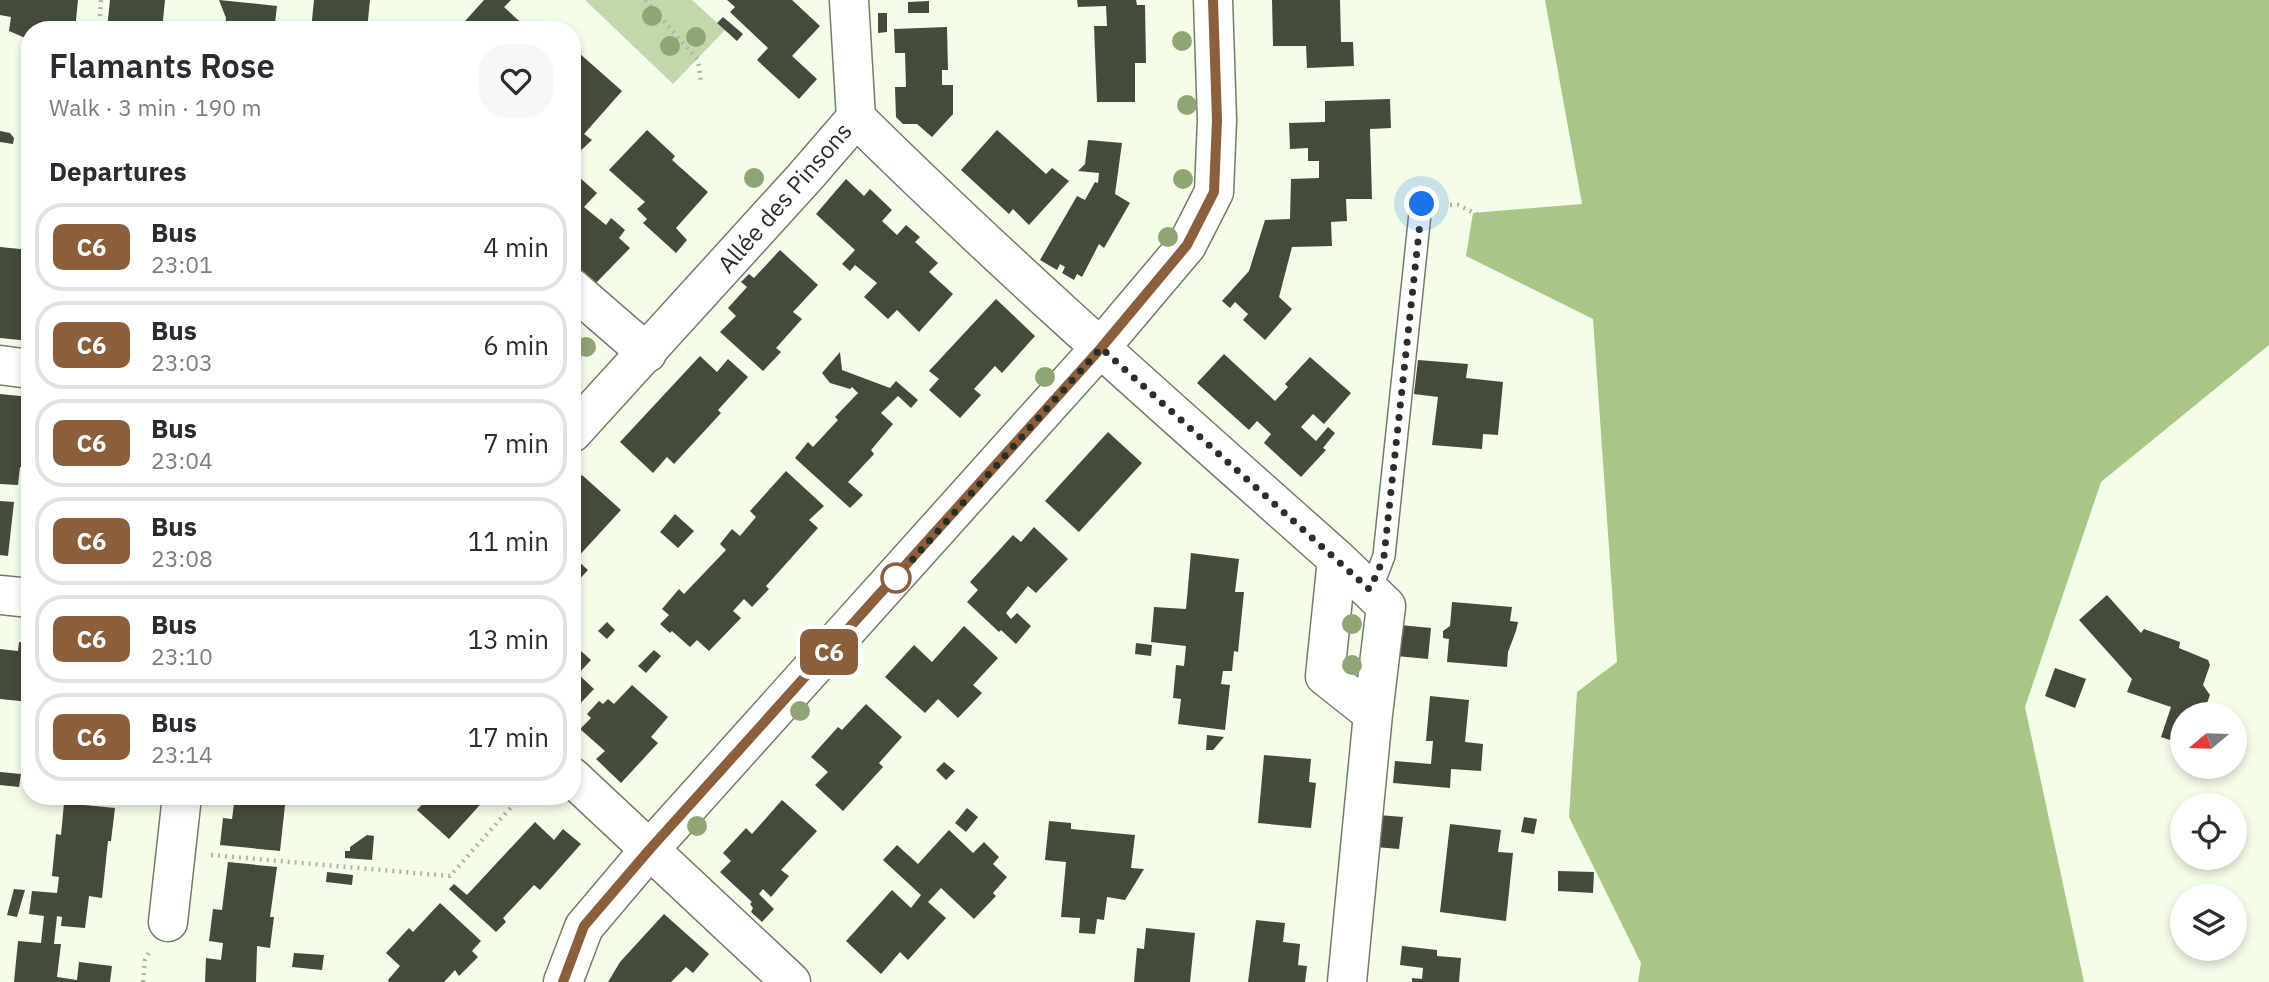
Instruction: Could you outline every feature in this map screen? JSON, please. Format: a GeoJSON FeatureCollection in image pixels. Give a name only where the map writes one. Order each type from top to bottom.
{"type":"FeatureCollection","features":[{"type":"Feature","properties":{"kind":"street"},"geometry":{"type":"LineString","coordinates":[[849,0],[856,118]]}},
{"type":"Feature","properties":{"kind":"street"},"geometry":{"type":"LineString","coordinates":[[563,982],[584,926],[650,849],[1101,348],[1187,245],[1214,192],[1217,120],[1213,0]]}},
{"type":"Feature","properties":{"kind":"street","name":"Allée des Pinsons"},"geometry":{"type":"LineString","coordinates":[[581,423],[856,118],[925,186],[1386,606],[1373,714]]}},
{"type":"Feature","properties":{"kind":"street"},"geometry":{"type":"LineString","coordinates":[[581,296],[647,353]]}},
{"type":"Feature","properties":{"kind":"street"},"geometry":{"type":"LineString","coordinates":[[0,365],[21,368]]}},
{"type":"Feature","properties":{"kind":"street"},"geometry":{"type":"LineString","coordinates":[[1337,559],[1325,676],[1373,714],[1347,982]]}},
{"type":"Feature","properties":{"kind":"street"},"geometry":{"type":"LineString","coordinates":[[0,595],[21,597]]}},
{"type":"Feature","properties":{"kind":"street"},"geometry":{"type":"LineString","coordinates":[[581,785],[791,982]]}},
{"type":"Feature","properties":{"kind":"street"},"geometry":{"type":"LineString","coordinates":[[168,922],[181,805]]}},
{"type":"Feature","properties":{"kind":"lane"},"geometry":{"type":"LineString","coordinates":[[1369,589],[1384,556],[1422,204]]}},
{"type":"Feature","properties":{"kind":"path"},"geometry":{"type":"LineString","coordinates":[[100,21],[101,0]]}},
{"type":"Feature","properties":{"kind":"path"},"geometry":{"type":"LineString","coordinates":[[645,0],[698,60],[701,82]]}},
{"type":"Feature","properties":{"kind":"path"},"geometry":{"type":"LineString","coordinates":[[1422,204],[1458,205],[1491,221]]}},
{"type":"Feature","properties":{"kind":"path"},"geometry":{"type":"LineString","coordinates":[[176,851],[450,876],[513,805]]}},
{"type":"Feature","properties":{"kind":"green space"},"geometry":{"type":"Polygon","coordinates":[[[585,0],[692,0],[725,30],[673,84],[585,0]]]}},
{"type":"Feature","properties":{"kind":"green space"},"geometry":{"type":"Polygon","coordinates":[[[1545,0],[2269,0],[2269,345],[2101,482],[2025,707],[2084,982],[1638,982],[1641,963],[1569,817],[1577,692],[1617,662],[1593,319],[1466,256],[1473,213],[1582,204],[1545,0]]]}},
{"type":"Feature","properties":{"kind":"building"},"geometry":{"type":"Polygon","coordinates":[[[0,0],[78,0],[76,21],[21,21],[21,36],[9,31],[11,17],[0,15],[0,0]]]}},
{"type":"Feature","properties":{"kind":"building"},"geometry":{"type":"Polygon","coordinates":[[[110,0],[165,0],[163,21],[108,21],[110,0]]]}},
{"type":"Feature","properties":{"kind":"building"},"geometry":{"type":"Polygon","coordinates":[[[219,0],[277,6],[275,21],[226,21],[219,0]]]}},
{"type":"Feature","properties":{"kind":"building"},"geometry":{"type":"Polygon","coordinates":[[[314,0],[370,0],[368,21],[312,21],[314,0]]]}},
{"type":"Feature","properties":{"kind":"building"},"geometry":{"type":"Polygon","coordinates":[[[484,0],[511,0],[504,7],[519,21],[465,21],[484,0]]]}},
{"type":"Feature","properties":{"kind":"building"},"geometry":{"type":"Polygon","coordinates":[[[727,0],[792,0],[820,26],[792,56],[817,79],[799,99],[757,60],[768,48],[730,12],[735,7],[727,0]]]}},
{"type":"Feature","properties":{"kind":"building"},"geometry":{"type":"Polygon","coordinates":[[[1077,0],[1136,0],[1137,5],[1145,5],[1146,63],[1135,63],[1135,102],[1097,102],[1094,26],[1107,26],[1106,6],[1078,7],[1077,0]]]}},
{"type":"Feature","properties":{"kind":"building"},"geometry":{"type":"Polygon","coordinates":[[[1272,0],[1340,0],[1341,42],[1353,42],[1354,66],[1307,68],[1306,46],[1273,46],[1272,0]]]}},
{"type":"Feature","properties":{"kind":"building"},"geometry":{"type":"Polygon","coordinates":[[[929,1],[929,13],[908,13],[908,2],[929,1]]]}},
{"type":"Feature","properties":{"kind":"building"},"geometry":{"type":"Polygon","coordinates":[[[878,13],[887,13],[887,32],[878,33],[878,13]]]}},
{"type":"Feature","properties":{"kind":"building"},"geometry":{"type":"Polygon","coordinates":[[[723,17],[743,34],[737,41],[717,23],[723,17]]]}},
{"type":"Feature","properties":{"kind":"building"},"geometry":{"type":"Polygon","coordinates":[[[947,27],[948,70],[942,70],[942,85],[953,85],[953,114],[932,137],[917,124],[903,124],[896,117],[895,87],[906,87],[905,53],[895,53],[894,29],[947,27]]]}},
{"type":"Feature","properties":{"kind":"building"},"geometry":{"type":"Polygon","coordinates":[[[581,55],[622,91],[584,134],[592,140],[581,150],[581,55]]]}},
{"type":"Feature","properties":{"kind":"building"},"geometry":{"type":"Polygon","coordinates":[[[1390,99],[1391,128],[1370,129],[1372,199],[1346,199],[1347,221],[1331,222],[1332,246],[1292,247],[1279,297],[1292,309],[1265,340],[1243,320],[1248,314],[1235,302],[1230,308],[1222,301],[1249,271],[1265,220],[1290,219],[1291,179],[1319,178],[1319,161],[1308,161],[1308,148],[1290,149],[1289,123],[1325,122],[1325,101],[1390,99]]]}},
{"type":"Feature","properties":{"kind":"building"},"geometry":{"type":"Polygon","coordinates":[[[647,130],[675,156],[672,160],[708,192],[676,228],[687,240],[676,253],[643,223],[647,219],[637,209],[645,202],[609,170],[647,130]]]}},
{"type":"Feature","properties":{"kind":"building"},"geometry":{"type":"Polygon","coordinates":[[[997,130],[1046,174],[1052,168],[1069,181],[1029,225],[1013,209],[1009,214],[961,170],[997,130]]]}},
{"type":"Feature","properties":{"kind":"building"},"geometry":{"type":"Polygon","coordinates":[[[0,131],[10,133],[14,138],[13,144],[0,142],[0,131]]]}},
{"type":"Feature","properties":{"kind":"building"},"geometry":{"type":"Polygon","coordinates":[[[1088,140],[1122,143],[1115,194],[1130,203],[1104,248],[1099,244],[1082,277],[1077,274],[1074,280],[1062,273],[1065,267],[1060,264],[1057,270],[1040,260],[1077,196],[1085,200],[1095,182],[1098,183],[1099,173],[1078,171],[1085,164],[1088,140]]]}},
{"type":"Feature","properties":{"kind":"building"},"geometry":{"type":"Polygon","coordinates":[[[581,179],[597,193],[584,207],[606,225],[611,218],[625,230],[619,238],[630,248],[596,283],[581,270],[581,179]]]}},
{"type":"Feature","properties":{"kind":"building"},"geometry":{"type":"Polygon","coordinates":[[[846,179],[864,196],[870,189],[892,210],[882,221],[897,235],[906,225],[920,237],[915,242],[938,263],[929,272],[953,294],[919,332],[897,310],[888,319],[864,297],[877,283],[855,265],[850,271],[842,264],[855,250],[816,214],[846,179]]]}},
{"type":"Feature","properties":{"kind":"building"},"geometry":{"type":"Polygon","coordinates":[[[0,247],[21,249],[21,340],[0,338],[0,247]]]}},
{"type":"Feature","properties":{"kind":"building"},"geometry":{"type":"Polygon","coordinates":[[[780,250],[818,285],[793,312],[802,319],[776,348],[781,352],[763,371],[720,332],[736,316],[728,308],[747,287],[741,282],[749,274],[754,278],[780,250]]]}},
{"type":"Feature","properties":{"kind":"building"},"geometry":{"type":"Polygon","coordinates":[[[996,299],[1035,336],[1002,373],[995,366],[974,389],[981,395],[960,418],[929,390],[939,379],[929,371],[996,299]]]}},
{"type":"Feature","properties":{"kind":"building"},"geometry":{"type":"Polygon","coordinates":[[[840,352],[842,370],[890,388],[896,381],[918,400],[911,408],[898,396],[881,413],[893,424],[871,450],[874,454],[848,482],[863,495],[850,508],[795,458],[808,442],[813,447],[838,420],[835,417],[858,393],[852,387],[850,389],[830,383],[822,373],[840,352]]]}},
{"type":"Feature","properties":{"kind":"building"},"geometry":{"type":"Polygon","coordinates":[[[1224,354],[1275,401],[1288,387],[1285,384],[1310,357],[1351,393],[1324,424],[1313,414],[1301,427],[1316,441],[1328,427],[1335,433],[1323,448],[1326,450],[1301,477],[1264,443],[1271,434],[1257,421],[1249,430],[1197,383],[1224,354]]]}},
{"type":"Feature","properties":{"kind":"building"},"geometry":{"type":"Polygon","coordinates":[[[700,356],[717,372],[728,359],[748,377],[718,410],[721,413],[674,464],[667,457],[653,473],[620,442],[700,356]]]}},
{"type":"Feature","properties":{"kind":"building"},"geometry":{"type":"Polygon","coordinates":[[[1418,360],[1468,364],[1466,378],[1503,382],[1498,435],[1483,434],[1482,449],[1432,445],[1438,397],[1414,394],[1418,360]]]}},
{"type":"Feature","properties":{"kind":"building"},"geometry":{"type":"Polygon","coordinates":[[[0,394],[21,396],[21,467],[18,485],[0,484],[0,394]]]}},
{"type":"Feature","properties":{"kind":"building"},"geometry":{"type":"Polygon","coordinates":[[[1108,432],[1142,463],[1079,532],[1045,501],[1108,432]]]}},
{"type":"Feature","properties":{"kind":"building"},"geometry":{"type":"Polygon","coordinates":[[[786,471],[824,506],[809,520],[818,528],[766,586],[769,589],[752,607],[744,599],[733,611],[741,618],[709,651],[697,640],[690,647],[660,624],[669,615],[662,609],[679,589],[684,594],[726,550],[720,544],[732,529],[740,536],[756,517],[750,511],[786,471]]]}},
{"type":"Feature","properties":{"kind":"building"},"geometry":{"type":"Polygon","coordinates":[[[581,476],[621,510],[581,554],[581,476]]]}},
{"type":"Feature","properties":{"kind":"building"},"geometry":{"type":"Polygon","coordinates":[[[0,501],[14,502],[8,556],[0,555],[0,501]]]}},
{"type":"Feature","properties":{"kind":"building"},"geometry":{"type":"Polygon","coordinates":[[[675,514],[694,531],[678,548],[660,532],[675,514]]]}},
{"type":"Feature","properties":{"kind":"building"},"geometry":{"type":"Polygon","coordinates":[[[1034,527],[1068,559],[1036,593],[1028,586],[1006,613],[1011,619],[1017,613],[1031,626],[1016,644],[967,602],[978,590],[970,582],[1013,535],[1021,542],[1034,527]]]}},
{"type":"Feature","properties":{"kind":"building"},"geometry":{"type":"Polygon","coordinates":[[[1191,553],[1239,559],[1235,592],[1244,592],[1238,652],[1234,651],[1232,671],[1223,671],[1221,684],[1230,685],[1225,730],[1178,724],[1181,699],[1173,698],[1176,665],[1184,666],[1186,646],[1151,642],[1154,607],[1186,609],[1191,553]]]}},
{"type":"Feature","properties":{"kind":"building"},"geometry":{"type":"Polygon","coordinates":[[[581,564],[588,570],[581,578],[581,564]]]}},
{"type":"Feature","properties":{"kind":"building"},"geometry":{"type":"Polygon","coordinates":[[[2107,595],[2141,633],[2144,629],[2180,642],[2179,648],[2208,660],[2210,665],[2203,685],[2210,695],[2207,702],[2170,702],[2170,707],[2127,692],[2132,679],[2079,620],[2107,595]]]}},
{"type":"Feature","properties":{"kind":"building"},"geometry":{"type":"Polygon","coordinates":[[[1452,602],[1512,607],[1510,621],[1518,622],[1508,652],[1507,667],[1447,662],[1449,639],[1443,638],[1443,631],[1450,626],[1452,602]]]}},
{"type":"Feature","properties":{"kind":"building"},"geometry":{"type":"Polygon","coordinates":[[[607,622],[615,630],[607,639],[598,631],[607,622]]]}},
{"type":"Feature","properties":{"kind":"building"},"geometry":{"type":"Polygon","coordinates":[[[1400,625],[1431,628],[1428,659],[1396,656],[1400,625]]]}},
{"type":"Feature","properties":{"kind":"building"},"geometry":{"type":"Polygon","coordinates":[[[964,626],[998,658],[973,685],[982,693],[958,718],[938,699],[925,713],[885,677],[914,645],[932,662],[964,626]]]}},
{"type":"Feature","properties":{"kind":"building"},"geometry":{"type":"Polygon","coordinates":[[[21,642],[21,701],[0,699],[0,649],[18,651],[21,642]]]}},
{"type":"Feature","properties":{"kind":"building"},"geometry":{"type":"Polygon","coordinates":[[[1136,643],[1152,645],[1151,656],[1135,654],[1136,643]]]}},
{"type":"Feature","properties":{"kind":"building"},"geometry":{"type":"Polygon","coordinates":[[[654,650],[661,656],[646,673],[638,666],[654,650]]]}},
{"type":"Feature","properties":{"kind":"building"},"geometry":{"type":"Polygon","coordinates":[[[581,651],[591,660],[581,671],[581,651]]]}},
{"type":"Feature","properties":{"kind":"building"},"geometry":{"type":"Polygon","coordinates":[[[2055,668],[2086,679],[2075,708],[2045,696],[2055,668]]]}},
{"type":"Feature","properties":{"kind":"building"},"geometry":{"type":"Polygon","coordinates":[[[581,677],[594,689],[581,703],[581,677]]]}},
{"type":"Feature","properties":{"kind":"building"},"geometry":{"type":"Polygon","coordinates":[[[632,685],[668,717],[651,737],[658,743],[621,783],[596,759],[605,751],[581,730],[591,718],[587,714],[599,701],[603,704],[608,699],[614,704],[632,685]]]}},
{"type":"Feature","properties":{"kind":"building"},"geometry":{"type":"Polygon","coordinates":[[[1430,696],[1469,700],[1465,742],[1483,744],[1481,771],[1451,769],[1450,788],[1393,783],[1395,761],[1431,764],[1433,741],[1426,741],[1430,696]]]}},
{"type":"Feature","properties":{"kind":"building"},"geometry":{"type":"Polygon","coordinates":[[[866,704],[902,737],[879,763],[883,767],[843,811],[815,785],[828,772],[811,757],[838,727],[842,730],[866,704]]]}},
{"type":"Feature","properties":{"kind":"building"},"geometry":{"type":"Polygon","coordinates":[[[2170,710],[2170,740],[2161,737],[2170,710]]]}},
{"type":"Feature","properties":{"kind":"building"},"geometry":{"type":"Polygon","coordinates":[[[1207,735],[1224,737],[1213,750],[1206,750],[1207,735]]]}},
{"type":"Feature","properties":{"kind":"building"},"geometry":{"type":"Polygon","coordinates":[[[1264,755],[1311,759],[1309,782],[1316,783],[1311,828],[1258,823],[1264,755]]]}},
{"type":"Feature","properties":{"kind":"building"},"geometry":{"type":"Polygon","coordinates":[[[944,762],[955,771],[946,780],[936,770],[944,762]]]}},
{"type":"Feature","properties":{"kind":"building"},"geometry":{"type":"Polygon","coordinates":[[[0,772],[21,774],[19,787],[0,785],[0,772]]]}},
{"type":"Feature","properties":{"kind":"building"},"geometry":{"type":"Polygon","coordinates":[[[782,800],[817,831],[781,870],[789,876],[771,897],[763,889],[759,894],[774,909],[762,922],[751,912],[752,902],[720,872],[731,861],[723,853],[746,828],[752,834],[782,800]]]}},
{"type":"Feature","properties":{"kind":"building"},"geometry":{"type":"Polygon","coordinates":[[[64,805],[115,808],[111,841],[108,841],[102,898],[89,896],[85,928],[61,926],[62,917],[57,916],[54,944],[61,944],[57,977],[77,980],[79,962],[112,966],[110,982],[14,982],[18,941],[41,943],[44,916],[29,914],[32,891],[57,893],[59,877],[52,876],[56,834],[61,835],[64,805]]]}},
{"type":"Feature","properties":{"kind":"building"},"geometry":{"type":"Polygon","coordinates":[[[234,805],[285,805],[280,851],[220,845],[223,818],[232,819],[234,805]]]}},
{"type":"Feature","properties":{"kind":"building"},"geometry":{"type":"Polygon","coordinates":[[[422,805],[480,805],[449,839],[417,810],[422,805]]]}},
{"type":"Feature","properties":{"kind":"building"},"geometry":{"type":"Polygon","coordinates":[[[967,808],[978,817],[966,832],[955,823],[967,808]]]}},
{"type":"Feature","properties":{"kind":"building"},"geometry":{"type":"Polygon","coordinates":[[[1379,815],[1403,817],[1399,849],[1375,847],[1379,815]]]}},
{"type":"Feature","properties":{"kind":"building"},"geometry":{"type":"Polygon","coordinates":[[[1524,817],[1537,819],[1534,834],[1521,832],[1524,817]]]}},
{"type":"Feature","properties":{"kind":"building"},"geometry":{"type":"Polygon","coordinates":[[[1049,821],[1071,823],[1071,829],[1135,835],[1131,868],[1144,869],[1125,900],[1107,897],[1104,920],[1097,919],[1095,934],[1079,933],[1080,918],[1061,917],[1066,862],[1045,860],[1049,821]]]}},
{"type":"Feature","properties":{"kind":"building"},"geometry":{"type":"Polygon","coordinates":[[[535,822],[554,840],[563,829],[581,844],[540,890],[534,885],[503,918],[506,922],[496,932],[449,889],[454,884],[467,895],[535,822]]]}},
{"type":"Feature","properties":{"kind":"building"},"geometry":{"type":"Polygon","coordinates":[[[1450,824],[1501,830],[1498,852],[1513,853],[1506,921],[1440,912],[1450,824]]]}},
{"type":"Feature","properties":{"kind":"building"},"geometry":{"type":"Polygon","coordinates":[[[949,830],[973,853],[984,842],[999,857],[993,864],[1007,877],[993,893],[996,896],[974,919],[941,888],[928,902],[946,918],[908,960],[900,952],[881,974],[846,941],[892,890],[911,908],[921,895],[883,860],[897,845],[918,864],[949,830]]]}},
{"type":"Feature","properties":{"kind":"building"},"geometry":{"type":"Polygon","coordinates":[[[367,835],[374,836],[372,860],[345,858],[345,851],[350,851],[350,847],[367,835]]]}},
{"type":"Feature","properties":{"kind":"building"},"geometry":{"type":"Polygon","coordinates":[[[228,862],[277,867],[270,917],[274,917],[270,948],[257,946],[256,982],[205,982],[206,958],[221,960],[223,943],[209,941],[213,909],[222,910],[228,862]]]}},
{"type":"Feature","properties":{"kind":"building"},"geometry":{"type":"Polygon","coordinates":[[[1558,871],[1594,872],[1593,893],[1558,891],[1558,871]]]}},
{"type":"Feature","properties":{"kind":"building"},"geometry":{"type":"Polygon","coordinates":[[[327,872],[353,875],[352,885],[326,882],[327,872]]]}},
{"type":"Feature","properties":{"kind":"building"},"geometry":{"type":"Polygon","coordinates":[[[14,889],[25,890],[17,917],[7,915],[14,889]]]}},
{"type":"Feature","properties":{"kind":"building"},"geometry":{"type":"Polygon","coordinates":[[[440,903],[481,941],[472,951],[478,957],[459,976],[455,970],[444,982],[389,982],[400,966],[386,953],[409,928],[413,932],[440,903]]]}},
{"type":"Feature","properties":{"kind":"building"},"geometry":{"type":"Polygon","coordinates":[[[664,914],[709,954],[693,973],[686,967],[671,982],[608,982],[620,962],[664,914]]]}},
{"type":"Feature","properties":{"kind":"building"},"geometry":{"type":"Polygon","coordinates":[[[1256,920],[1285,923],[1283,942],[1300,944],[1298,965],[1307,966],[1305,982],[1248,982],[1256,920]]]}},
{"type":"Feature","properties":{"kind":"building"},"geometry":{"type":"Polygon","coordinates":[[[1146,928],[1195,933],[1190,982],[1134,982],[1137,948],[1144,949],[1146,928]]]}},
{"type":"Feature","properties":{"kind":"building"},"geometry":{"type":"Polygon","coordinates":[[[1402,946],[1437,950],[1437,956],[1461,958],[1459,982],[1412,982],[1412,978],[1422,979],[1423,968],[1400,965],[1402,946]]]}},
{"type":"Feature","properties":{"kind":"building"},"geometry":{"type":"Polygon","coordinates":[[[294,953],[324,955],[322,970],[292,967],[294,953]]]}},
{"type":"Feature","properties":{"kind":"bus line","name":"C6"},"geometry":{"type":"LineString","coordinates":[[563,982],[584,926],[650,849],[1101,348],[1187,245],[1214,192],[1217,120],[1213,0]]}},
{"type":"Feature","properties":{"kind":"route"},"geometry":{"type":"LineString","coordinates":[[896,578],[1101,348],[1369,589],[1384,556],[1422,204]]}}]}
